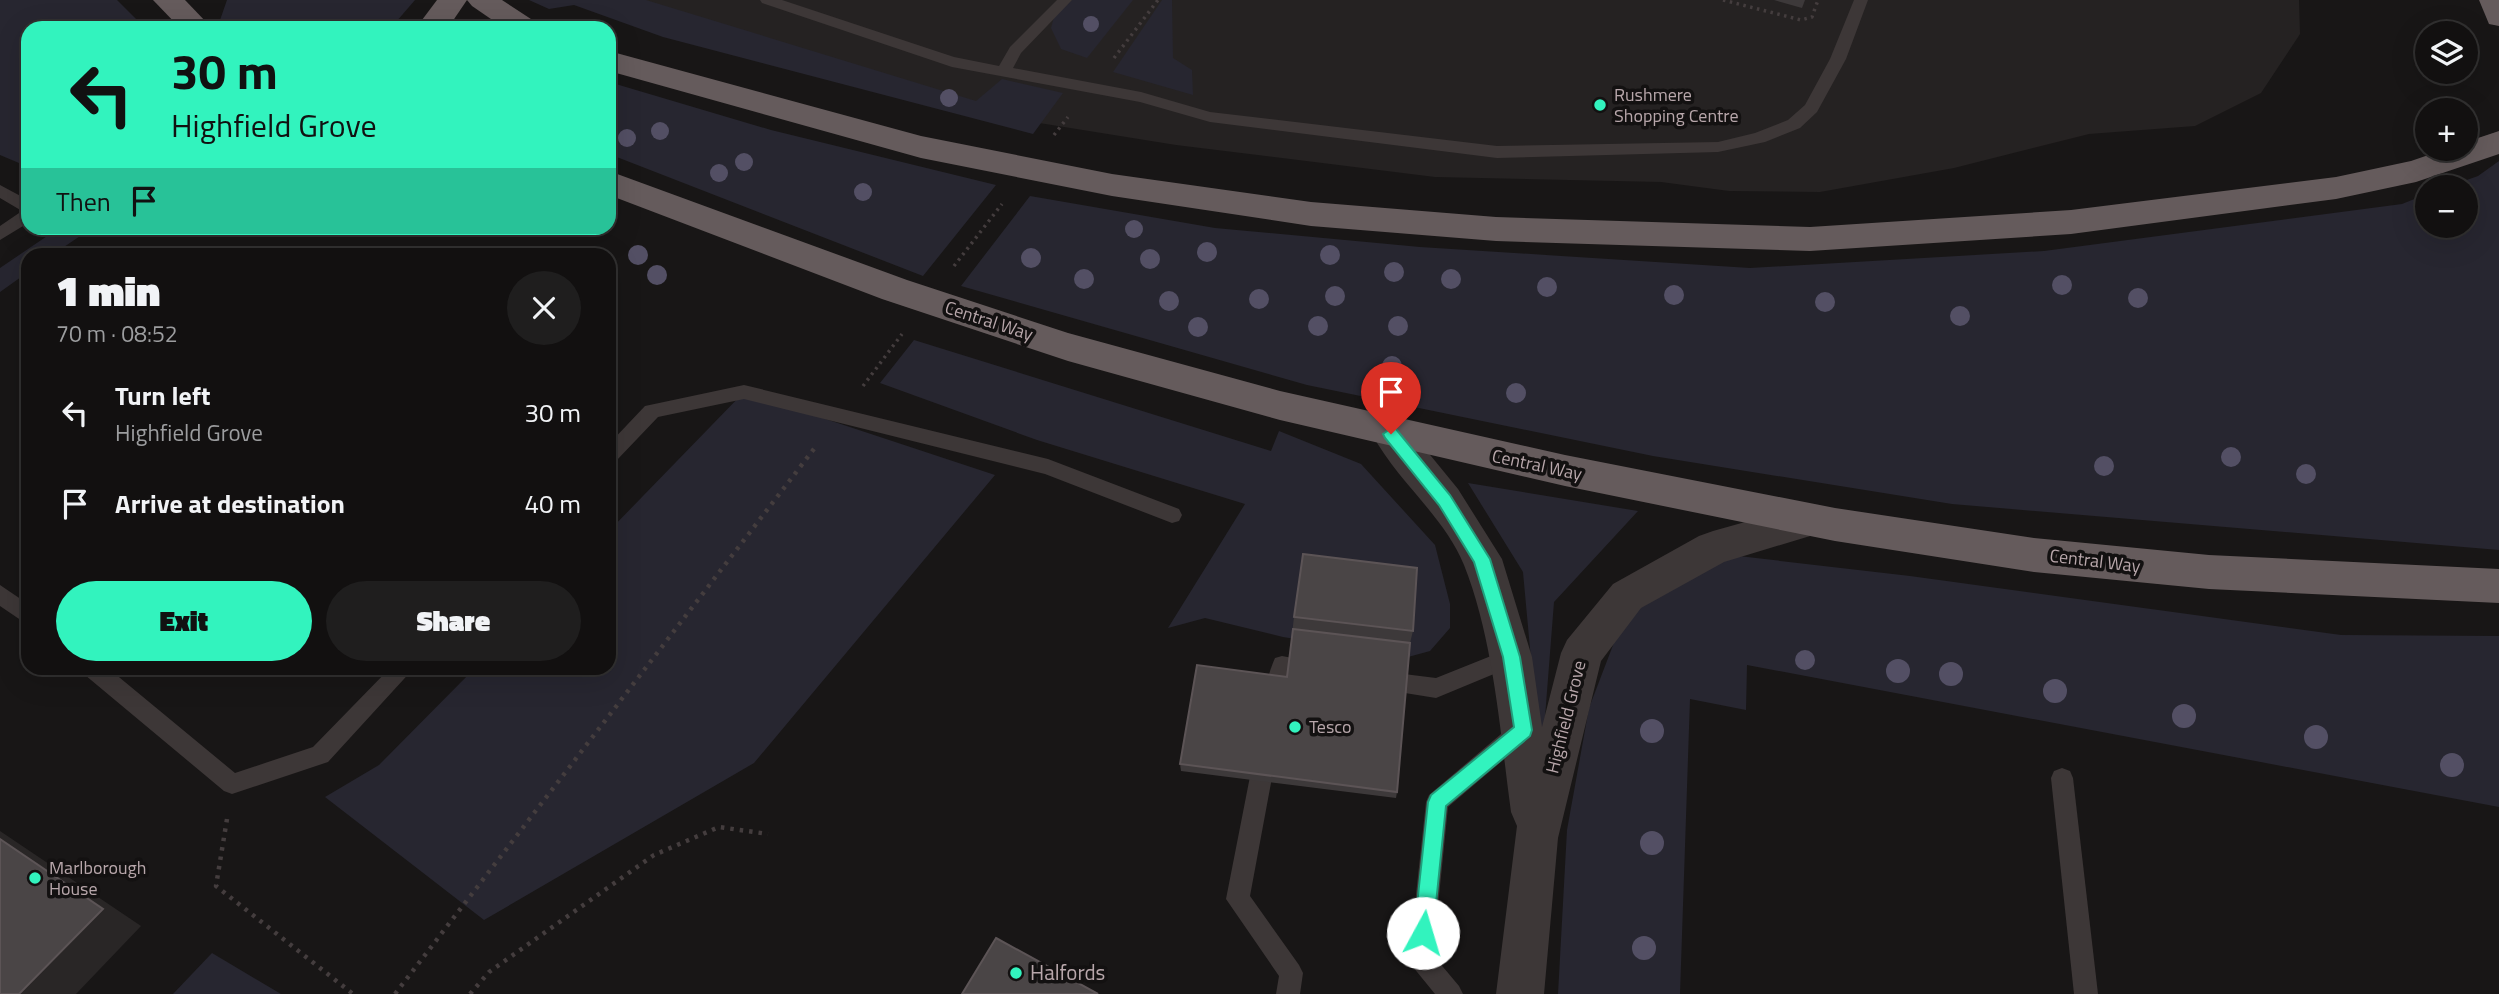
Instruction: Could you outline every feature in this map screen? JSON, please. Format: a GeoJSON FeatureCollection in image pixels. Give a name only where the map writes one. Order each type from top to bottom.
{"type":"FeatureCollection","features":[{"type":"Feature","properties":{"kind":"highway"},"geometry":{"type":"LineString","coordinates":[[168,0],[198,17]]}},
{"type":"Feature","properties":{"kind":"highway"},"geometry":{"type":"LineString","coordinates":[[439,21],[445,15],[452,0]]}},
{"type":"Feature","properties":{"kind":"highway"},"geometry":{"type":"LineString","coordinates":[[482,0],[514,21]]}},
{"type":"Feature","properties":{"kind":"highway"},"geometry":{"type":"LineString","coordinates":[[2494,0],[2499,17]]}},
{"type":"Feature","properties":{"kind":"highway"},"geometry":{"type":"LineString","coordinates":[[616,63],[921,148],[1112,185],[1311,214],[1496,229],[1810,239],[2071,222],[2336,188],[2416,171],[2499,142]]}},
{"type":"Feature","properties":{"kind":"highway","name":"Central Way"},"geometry":{"type":"LineString","coordinates":[[616,184],[796,254],[1068,347],[1289,410],[1391,434],[1806,521],[1953,543],[2166,569],[2499,586]]}},
{"type":"Feature","properties":{"kind":"street","name":"Highfield Grove"},"geometry":{"type":"LineString","coordinates":[[1391,434],[1444,500],[1482,559],[1511,657],[1536,838]]}},
{"type":"Feature","properties":{"kind":"street","name":"Highfield Grove"},"geometry":{"type":"LineString","coordinates":[[1520,994],[1536,838],[1582,653],[1627,596],[1713,548],[1806,521]]}},
{"type":"Feature","properties":{"kind":"lane"},"geometry":{"type":"LineString","coordinates":[[767,0],[952,61],[1141,97],[1210,117],[1497,152],[1718,147],[1759,138],[1794,124],[1811,108],[1838,59],[1861,0]]}},
{"type":"Feature","properties":{"kind":"lane"},"geometry":{"type":"LineString","coordinates":[[1004,69],[1014,50],[1065,0]]}},
{"type":"Feature","properties":{"kind":"lane"},"geometry":{"type":"LineString","coordinates":[[0,191],[21,203]]}},
{"type":"Feature","properties":{"kind":"lane"},"geometry":{"type":"LineString","coordinates":[[0,234],[21,220]]}},
{"type":"Feature","properties":{"kind":"lane"},"geometry":{"type":"LineString","coordinates":[[616,449],[652,411],[744,393],[807,406],[1048,467],[1172,515]]}},
{"type":"Feature","properties":{"kind":"lane"},"geometry":{"type":"LineString","coordinates":[[0,594],[21,611]]}},
{"type":"Feature","properties":{"kind":"lane"},"geometry":{"type":"LineString","coordinates":[[1359,677],[1436,688],[1511,657]]}},
{"type":"Feature","properties":{"kind":"lane"},"geometry":{"type":"LineString","coordinates":[[1288,994],[1292,973],[1238,899],[1282,665],[1334,673]]}},
{"type":"Feature","properties":{"kind":"lane"},"geometry":{"type":"LineString","coordinates":[[100,675],[232,784],[320,755],[397,675]]}},
{"type":"Feature","properties":{"kind":"lane"},"geometry":{"type":"LineString","coordinates":[[1451,994],[1421,959],[1437,802],[1523,730]]}},
{"type":"Feature","properties":{"kind":"lane"},"geometry":{"type":"LineString","coordinates":[[2062,778],[2086,994]]}},
{"type":"Feature","properties":{"kind":"path"},"geometry":{"type":"LineString","coordinates":[[1723,0],[1788,19],[1801,20],[1812,17],[1818,0]]}},
{"type":"Feature","properties":{"kind":"path"},"geometry":{"type":"LineString","coordinates":[[232,784],[216,886],[353,994]]}},
{"type":"Feature","properties":{"kind":"path"},"geometry":{"type":"LineString","coordinates":[[395,994],[549,796]]}},
{"type":"Feature","properties":{"kind":"path"},"geometry":{"type":"LineString","coordinates":[[470,994],[489,972],[654,855],[719,827],[768,834]]}},
{"type":"Feature","properties":{"kind":"shaded area"},"geometry":{"type":"Polygon","coordinates":[[[0,0],[117,0],[138,21],[21,21],[21,161],[0,155],[0,0]]]}},
{"type":"Feature","properties":{"kind":"shaded area"},"geometry":{"type":"Polygon","coordinates":[[[227,0],[415,0],[397,21],[220,21],[227,0]]]}},
{"type":"Feature","properties":{"kind":"shaded area"},"geometry":{"type":"Polygon","coordinates":[[[529,0],[646,0],[976,101],[1002,79],[1063,93],[1033,134],[663,37],[574,5],[549,9],[529,0]]]}},
{"type":"Feature","properties":{"kind":"shaded area","name":"Rushmere Shopping Centre"},"geometry":{"type":"Polygon","coordinates":[[[601,0],[2299,0],[2300,34],[2261,93],[2195,126],[2089,134],[1954,168],[1820,192],[1729,191],[1661,182],[1435,177],[1176,145],[1008,118],[601,0]]]}},
{"type":"Feature","properties":{"kind":"shaded area"},"geometry":{"type":"Polygon","coordinates":[[[1072,0],[1133,0],[1087,58],[1061,49],[1051,28],[1054,17],[1072,0]]]}},
{"type":"Feature","properties":{"kind":"shaded area"},"geometry":{"type":"Polygon","coordinates":[[[1162,0],[1172,0],[1173,58],[1192,70],[1193,95],[1113,72],[1162,0]]]}},
{"type":"Feature","properties":{"kind":"shaded area"},"geometry":{"type":"Polygon","coordinates":[[[616,84],[771,130],[996,185],[923,276],[616,157],[616,84]]]}},
{"type":"Feature","properties":{"kind":"shaded area"},"geometry":{"type":"Polygon","coordinates":[[[2499,161],[2499,550],[1952,504],[1653,456],[1307,385],[961,286],[1030,196],[1215,228],[1420,247],[1750,268],[2044,251],[2402,204],[2415,199],[2415,238],[2478,238],[2478,176],[2499,161]]]}},
{"type":"Feature","properties":{"kind":"shaded area"},"geometry":{"type":"Polygon","coordinates":[[[49,235],[82,235],[62,248],[30,248],[49,235]]]}},
{"type":"Feature","properties":{"kind":"shaded area"},"geometry":{"type":"Polygon","coordinates":[[[21,254],[21,277],[0,292],[0,268],[21,254]]]}},
{"type":"Feature","properties":{"kind":"shaded area"},"geometry":{"type":"Polygon","coordinates":[[[914,340],[1271,451],[1279,431],[1361,464],[1435,545],[1450,604],[1450,628],[1430,651],[1408,657],[1283,637],[1205,618],[1168,628],[1245,504],[1037,440],[880,383],[914,340]]]}},
{"type":"Feature","properties":{"kind":"shaded area"},"geometry":{"type":"Polygon","coordinates":[[[744,392],[995,475],[754,763],[484,920],[325,797],[379,765],[468,675],[616,675],[616,524],[744,392]]]}},
{"type":"Feature","properties":{"kind":"shaded area"},"geometry":{"type":"Polygon","coordinates":[[[1468,483],[1638,511],[1554,602],[1541,768],[1523,572],[1468,483]]]}},
{"type":"Feature","properties":{"kind":"shaded area"},"geometry":{"type":"Polygon","coordinates":[[[1721,554],[1910,576],[2341,635],[2499,636],[2499,807],[1747,665],[1746,710],[1690,699],[1680,994],[1558,994],[1567,830],[1589,708],[1623,619],[1721,554]]]}},
{"type":"Feature","properties":{"kind":"shaded area"},"geometry":{"type":"Polygon","coordinates":[[[212,953],[281,994],[173,994],[212,953]]]}},
{"type":"Feature","properties":{"kind":"building"},"geometry":{"type":"Polygon","coordinates":[[[1303,554],[1417,568],[1413,631],[1294,617],[1303,554]]]}},
{"type":"Feature","properties":{"kind":"building","name":"Tesco"},"geometry":{"type":"Polygon","coordinates":[[[1293,629],[1410,643],[1397,792],[1180,764],[1197,665],[1287,677],[1293,629]]]}},
{"type":"Feature","properties":{"kind":"building","name":"Marlborough House"},"geometry":{"type":"Polygon","coordinates":[[[0,839],[103,909],[19,994],[0,994],[0,839]]]}},
{"type":"Feature","properties":{"kind":"building"},"geometry":{"type":"Polygon","coordinates":[[[996,938],[1098,994],[962,994],[996,938]]]}},
{"type":"Feature","properties":{"kind":"place","name":"Rushmere Shopping Centre"},"geometry":{"type":"Point","coordinates":[1600,105]}},
{"type":"Feature","properties":{"kind":"place","name":"Tesco"},"geometry":{"type":"Point","coordinates":[1295,727]}},
{"type":"Feature","properties":{"kind":"place","name":"Marlborough House"},"geometry":{"type":"Point","coordinates":[35,878]}},
{"type":"Feature","properties":{"kind":"place","name":"Halfords"},"geometry":{"type":"Point","coordinates":[1016,973]}},
{"type":"Feature","properties":{"kind":"route"},"geometry":{"type":"LineString","coordinates":[[1391,434],[1444,500],[1482,559],[1511,657],[1523,730],[1437,802],[1423,933]]}}]}
